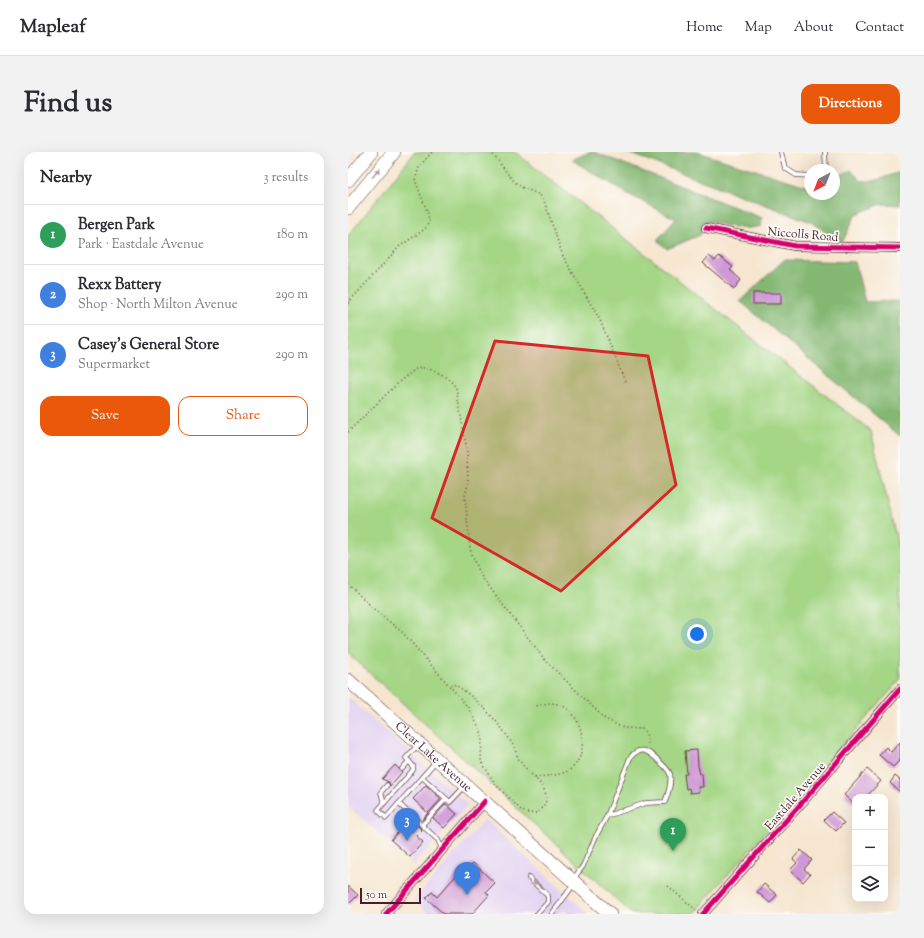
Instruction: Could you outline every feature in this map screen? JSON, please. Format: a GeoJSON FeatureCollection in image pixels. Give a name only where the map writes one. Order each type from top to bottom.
{"type":"FeatureCollection","features":[{"type":"Feature","properties":{"kind":"main road"},"geometry":{"type":"LineString","coordinates":[[348,180],[371,152]]}},
{"type":"Feature","properties":{"kind":"main road"},"geometry":{"type":"LineString","coordinates":[[348,208],[394,152]]}},
{"type":"Feature","properties":{"kind":"main road","name":"Clear Lake Avenue"},"geometry":{"type":"LineString","coordinates":[[348,680],[610,914]]}},
{"type":"Feature","properties":{"kind":"street","name":"Niccolls Road"},"geometry":{"type":"LineString","coordinates":[[706,228],[795,246],[900,248]]}},
{"type":"Feature","properties":{"kind":"street","name":"Eastdale Avenue"},"geometry":{"type":"LineString","coordinates":[[703,914],[900,689]]}},
{"type":"Feature","properties":{"kind":"street"},"geometry":{"type":"LineString","coordinates":[[386,914],[485,801]]}},
{"type":"Feature","properties":{"kind":"lane"},"geometry":{"type":"LineString","coordinates":[[781,152],[785,168],[796,175],[804,176]]}},
{"type":"Feature","properties":{"kind":"lane"},"geometry":{"type":"LineString","coordinates":[[825,152],[826,164]]}},
{"type":"Feature","properties":{"kind":"lane"},"geometry":{"type":"LineString","coordinates":[[420,743],[406,758],[413,766],[413,770],[378,810],[386,818],[438,759]]}},
{"type":"Feature","properties":{"kind":"lane"},"geometry":{"type":"LineString","coordinates":[[552,914],[564,900],[565,895],[583,866],[596,836],[607,816],[630,758],[638,750],[647,751],[667,768],[670,774],[670,781],[665,802],[646,803],[607,816]]}},
{"type":"Feature","properties":{"kind":"lane"},"geometry":{"type":"LineString","coordinates":[[402,769],[409,761]]}},
{"type":"Feature","properties":{"kind":"lane"},"geometry":{"type":"LineString","coordinates":[[422,777],[450,802],[466,784]]}},
{"type":"Feature","properties":{"kind":"lane"},"geometry":{"type":"LineString","coordinates":[[384,803],[381,792],[387,785]]}},
{"type":"Feature","properties":{"kind":"lane"},"geometry":{"type":"LineString","coordinates":[[422,825],[446,799]]}},
{"type":"Feature","properties":{"kind":"lane"},"geometry":{"type":"LineString","coordinates":[[398,804],[438,840],[442,850]]}},
{"type":"Feature","properties":{"kind":"lane"},"geometry":{"type":"LineString","coordinates":[[529,878],[548,896],[548,902],[537,914]]}},
{"type":"Feature","properties":{"kind":"path"},"geometry":{"type":"LineString","coordinates":[[348,303],[400,246],[417,235],[427,226],[429,222],[428,214],[415,180],[419,167],[432,152]]}},
{"type":"Feature","properties":{"kind":"path"},"geometry":{"type":"LineString","coordinates":[[490,152],[499,160],[516,183],[521,187],[538,193],[543,198],[564,256],[600,320],[626,384]]}},
{"type":"Feature","properties":{"kind":"path"},"geometry":{"type":"LineString","coordinates":[[348,432],[401,380],[417,368],[429,369],[453,382],[456,388],[465,439],[468,484],[466,503],[470,549],[476,567],[488,588],[545,660],[609,722],[623,728],[643,729],[649,742],[647,751]]}},
{"type":"Feature","properties":{"kind":"path"},"geometry":{"type":"LineString","coordinates":[[348,584],[374,608],[397,626],[467,706],[481,731],[482,738],[480,756],[485,768],[496,785],[527,813],[537,812],[545,804],[546,799],[544,790],[535,777],[520,761],[508,737],[480,704],[462,688],[453,684],[450,685]]}},
{"type":"Feature","properties":{"kind":"path"},"geometry":{"type":"LineString","coordinates":[[535,777],[554,775],[568,771],[579,756],[582,738],[578,721],[568,709],[557,703],[536,706]]}},
{"type":"Feature","properties":{"kind":"path"},"geometry":{"type":"LineString","coordinates":[[668,886],[700,914]]}},
{"type":"Feature","properties":{"kind":"highlighted area"},"geometry":{"type":"Polygon","coordinates":[[[495,341],[648,356],[676,485],[561,591],[432,518],[495,341]]]}},
{"type":"Feature","properties":{"kind":"shaded area"},"geometry":{"type":"Polygon","coordinates":[[[348,697],[468,805],[414,865],[348,806],[348,697]]]}},
{"type":"Feature","properties":{"kind":"shaded area"},"geometry":{"type":"Polygon","coordinates":[[[484,820],[589,914],[569,914],[563,909],[558,914],[429,914],[414,900],[484,820]]]}},
{"type":"Feature","properties":{"kind":"green space"},"geometry":{"type":"Polygon","coordinates":[[[415,152],[515,152],[871,431],[900,555],[900,680],[693,914],[632,914],[348,653],[348,236],[415,152]]]}},
{"type":"Feature","properties":{"kind":"green space"},"geometry":{"type":"Polygon","coordinates":[[[589,152],[594,152],[762,218],[761,226],[741,228],[709,221],[700,235],[667,249],[657,240],[676,219],[628,194],[572,160],[589,152]]]}},
{"type":"Feature","properties":{"kind":"green space"},"geometry":{"type":"Polygon","coordinates":[[[626,152],[697,152],[804,185],[804,200],[840,200],[840,175],[851,170],[861,181],[874,181],[900,172],[900,205],[882,204],[856,214],[843,241],[839,241],[811,222],[626,152]]]}},
{"type":"Feature","properties":{"kind":"green space"},"geometry":{"type":"Polygon","coordinates":[[[784,260],[855,262],[865,302],[900,301],[900,436],[740,301],[784,260]]]}},
{"type":"Feature","properties":{"kind":"building"},"geometry":{"type":"Polygon","coordinates":[[[709,256],[715,261],[719,256],[733,267],[730,270],[741,280],[734,289],[703,263],[709,256]]]}},
{"type":"Feature","properties":{"kind":"building"},"geometry":{"type":"Polygon","coordinates":[[[753,293],[781,293],[781,304],[753,304],[753,293]]]}},
{"type":"Feature","properties":{"kind":"building"},"geometry":{"type":"Polygon","coordinates":[[[900,742],[900,760],[893,767],[879,755],[886,747],[891,752],[900,742]]]}},
{"type":"Feature","properties":{"kind":"building"},"geometry":{"type":"Polygon","coordinates":[[[697,750],[698,766],[700,774],[702,774],[703,787],[698,787],[699,792],[690,793],[689,788],[686,789],[684,774],[687,774],[685,751],[697,750]]]}},
{"type":"Feature","properties":{"kind":"building"},"geometry":{"type":"Polygon","coordinates":[[[395,765],[402,772],[390,786],[389,782],[382,779],[395,765]]]}},
{"type":"Feature","properties":{"kind":"building"},"geometry":{"type":"Polygon","coordinates":[[[867,769],[881,781],[869,794],[852,794],[852,802],[844,795],[867,769]]]}},
{"type":"Feature","properties":{"kind":"building"},"geometry":{"type":"Polygon","coordinates":[[[895,776],[900,780],[900,792],[890,783],[895,776]]]}},
{"type":"Feature","properties":{"kind":"building"},"geometry":{"type":"Polygon","coordinates":[[[426,785],[441,799],[422,820],[428,813],[413,799],[426,785]]]}},
{"type":"Feature","properties":{"kind":"building"},"geometry":{"type":"Polygon","coordinates":[[[446,804],[457,814],[444,828],[433,818],[446,804]]]}},
{"type":"Feature","properties":{"kind":"building"},"geometry":{"type":"Polygon","coordinates":[[[832,812],[844,823],[836,831],[824,820],[832,812]]]}},
{"type":"Feature","properties":{"kind":"building"},"geometry":{"type":"Polygon","coordinates":[[[404,825],[411,832],[417,825],[422,830],[416,836],[423,842],[410,857],[391,840],[404,825]]]}},
{"type":"Feature","properties":{"kind":"building"},"geometry":{"type":"Polygon","coordinates":[[[801,850],[812,860],[804,869],[810,874],[803,882],[790,870],[797,863],[793,859],[801,850]]]}},
{"type":"Feature","properties":{"kind":"building"},"geometry":{"type":"Polygon","coordinates":[[[473,863],[495,883],[486,892],[489,895],[472,914],[444,914],[426,898],[432,892],[437,897],[461,870],[464,873],[473,863]]]}},
{"type":"Feature","properties":{"kind":"building"},"geometry":{"type":"Polygon","coordinates":[[[764,884],[777,895],[770,903],[757,892],[764,884]]]}},
{"type":"Feature","properties":{"kind":"building"},"geometry":{"type":"Polygon","coordinates":[[[348,886],[358,895],[348,905],[348,886]]]}},
{"type":"Feature","properties":{"kind":"cycle path"},"geometry":{"type":"LineString","coordinates":[[706,228],[795,246],[900,248]]}},
{"type":"Feature","properties":{"kind":"cycle path"},"geometry":{"type":"LineString","coordinates":[[703,914],[900,689]]}},
{"type":"Feature","properties":{"kind":"cycle path"},"geometry":{"type":"LineString","coordinates":[[386,914],[485,801]]}},
{"type":"Feature","properties":{"kind":"place","name":"Casey's General Store"},"geometry":{"type":"Point","coordinates":[407,841]}},
{"type":"Feature","properties":{"kind":"place","name":"Bergen Park"},"geometry":{"type":"Point","coordinates":[673,851]}},
{"type":"Feature","properties":{"kind":"place","name":"Rexx Battery"},"geometry":{"type":"Point","coordinates":[467,895]}}]}
